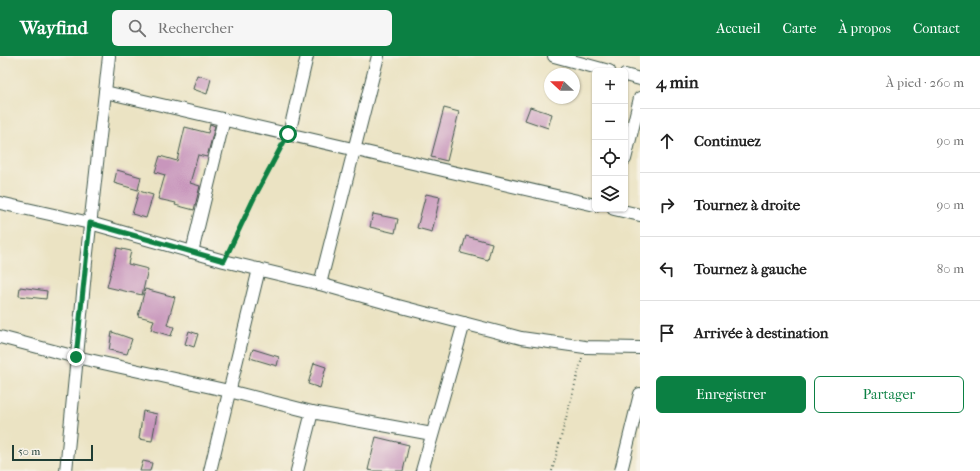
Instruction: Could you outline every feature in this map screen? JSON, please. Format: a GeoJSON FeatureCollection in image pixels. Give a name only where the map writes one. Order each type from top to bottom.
{"type":"FeatureCollection","features":[{"type":"Feature","properties":{"kind":"street"},"geometry":{"type":"LineString","coordinates":[[66,471],[90,223],[110,56]]}},
{"type":"Feature","properties":{"kind":"street"},"geometry":{"type":"LineString","coordinates":[[288,134],[307,56]]}},
{"type":"Feature","properties":{"kind":"street"},"geometry":{"type":"LineString","coordinates":[[320,284],[378,56]]}},
{"type":"Feature","properties":{"kind":"street"},"geometry":{"type":"LineString","coordinates":[[554,56],[598,68]]}},
{"type":"Feature","properties":{"kind":"street"},"geometry":{"type":"LineString","coordinates":[[628,76],[640,79]]}},
{"type":"Feature","properties":{"kind":"street"},"geometry":{"type":"LineString","coordinates":[[105,92],[592,204]]}},
{"type":"Feature","properties":{"kind":"street"},"geometry":{"type":"LineString","coordinates":[[628,147],[640,98]]}},
{"type":"Feature","properties":{"kind":"street"},"geometry":{"type":"LineString","coordinates":[[192,252],[224,119]]}},
{"type":"Feature","properties":{"kind":"street"},"geometry":{"type":"LineString","coordinates":[[0,203],[90,223],[224,261],[320,284],[521,338],[585,347],[640,348]]}},
{"type":"Feature","properties":{"kind":"street"},"geometry":{"type":"LineString","coordinates":[[627,212],[640,215]]}},
{"type":"Feature","properties":{"kind":"street"},"geometry":{"type":"LineString","coordinates":[[210,471],[259,269]]}},
{"type":"Feature","properties":{"kind":"street"},"geometry":{"type":"LineString","coordinates":[[422,471],[464,323]]}},
{"type":"Feature","properties":{"kind":"street"},"geometry":{"type":"LineString","coordinates":[[0,337],[76,357],[229,391],[312,412],[432,434]]}},
{"type":"Feature","properties":{"kind":"street"},"geometry":{"type":"LineString","coordinates":[[621,471],[636,431],[640,394]]}},
{"type":"Feature","properties":{"kind":"street"},"geometry":{"type":"LineString","coordinates":[[297,471],[312,412]]}},
{"type":"Feature","properties":{"kind":"path"},"geometry":{"type":"LineString","coordinates":[[224,261],[255,196],[288,134]]}},
{"type":"Feature","properties":{"kind":"path"},"geometry":{"type":"LineString","coordinates":[[552,471],[585,347]]}},
{"type":"Feature","properties":{"kind":"building"},"geometry":{"type":"Polygon","coordinates":[[[197,75],[211,79],[207,94],[193,89],[197,75]]]}},
{"type":"Feature","properties":{"kind":"building"},"geometry":{"type":"Polygon","coordinates":[[[530,107],[552,114],[548,128],[525,120],[530,107]]]}},
{"type":"Feature","properties":{"kind":"building"},"geometry":{"type":"Polygon","coordinates":[[[444,108],[459,112],[447,161],[431,157],[444,108]]]}},
{"type":"Feature","properties":{"kind":"building"},"geometry":{"type":"Polygon","coordinates":[[[210,124],[215,126],[207,157],[198,155],[190,183],[200,186],[194,210],[175,205],[176,203],[158,199],[165,175],[155,172],[160,156],[177,161],[185,127],[208,133],[210,124]]]}},
{"type":"Feature","properties":{"kind":"building"},"geometry":{"type":"Polygon","coordinates":[[[117,170],[141,177],[138,190],[114,183],[117,170]]]}},
{"type":"Feature","properties":{"kind":"building"},"geometry":{"type":"Polygon","coordinates":[[[139,191],[153,195],[146,218],[132,214],[139,191]]]}},
{"type":"Feature","properties":{"kind":"building"},"geometry":{"type":"Polygon","coordinates":[[[426,194],[440,197],[432,232],[417,228],[426,194]]]}},
{"type":"Feature","properties":{"kind":"building"},"geometry":{"type":"Polygon","coordinates":[[[373,214],[398,219],[395,233],[370,227],[373,214]]]}},
{"type":"Feature","properties":{"kind":"building"},"geometry":{"type":"Polygon","coordinates":[[[466,236],[492,243],[488,260],[461,253],[466,236]]]}},
{"type":"Feature","properties":{"kind":"building"},"geometry":{"type":"Polygon","coordinates":[[[117,248],[131,251],[128,264],[148,269],[142,295],[107,287],[117,248]]]}},
{"type":"Feature","properties":{"kind":"building"},"geometry":{"type":"Polygon","coordinates":[[[20,287],[47,291],[46,299],[19,296],[20,287]]]}},
{"type":"Feature","properties":{"kind":"building"},"geometry":{"type":"Polygon","coordinates":[[[145,289],[175,297],[167,325],[174,327],[171,336],[151,330],[154,320],[138,316],[145,289]]]}},
{"type":"Feature","properties":{"kind":"building"},"geometry":{"type":"Polygon","coordinates":[[[189,331],[198,334],[194,347],[185,344],[189,331]]]}},
{"type":"Feature","properties":{"kind":"building"},"geometry":{"type":"Polygon","coordinates":[[[112,332],[132,339],[127,354],[109,350],[112,332]]]}},
{"type":"Feature","properties":{"kind":"building"},"geometry":{"type":"Polygon","coordinates":[[[253,349],[279,357],[277,366],[250,358],[253,349]]]}},
{"type":"Feature","properties":{"kind":"building"},"geometry":{"type":"Polygon","coordinates":[[[314,363],[326,367],[320,388],[308,384],[314,363]]]}},
{"type":"Feature","properties":{"kind":"building"},"geometry":{"type":"Polygon","coordinates":[[[143,411],[157,414],[152,441],[139,439],[143,411]]]}},
{"type":"Feature","properties":{"kind":"building"},"geometry":{"type":"Polygon","coordinates":[[[376,437],[409,445],[403,471],[368,470],[376,437]]]}},
{"type":"Feature","properties":{"kind":"building"},"geometry":{"type":"Polygon","coordinates":[[[143,461],[152,463],[150,471],[140,471],[143,461]]]}},
{"type":"Feature","properties":{"kind":"route"},"geometry":{"type":"LineString","coordinates":[[76,357],[90,223],[224,261],[255,196],[288,134]]}}]}
